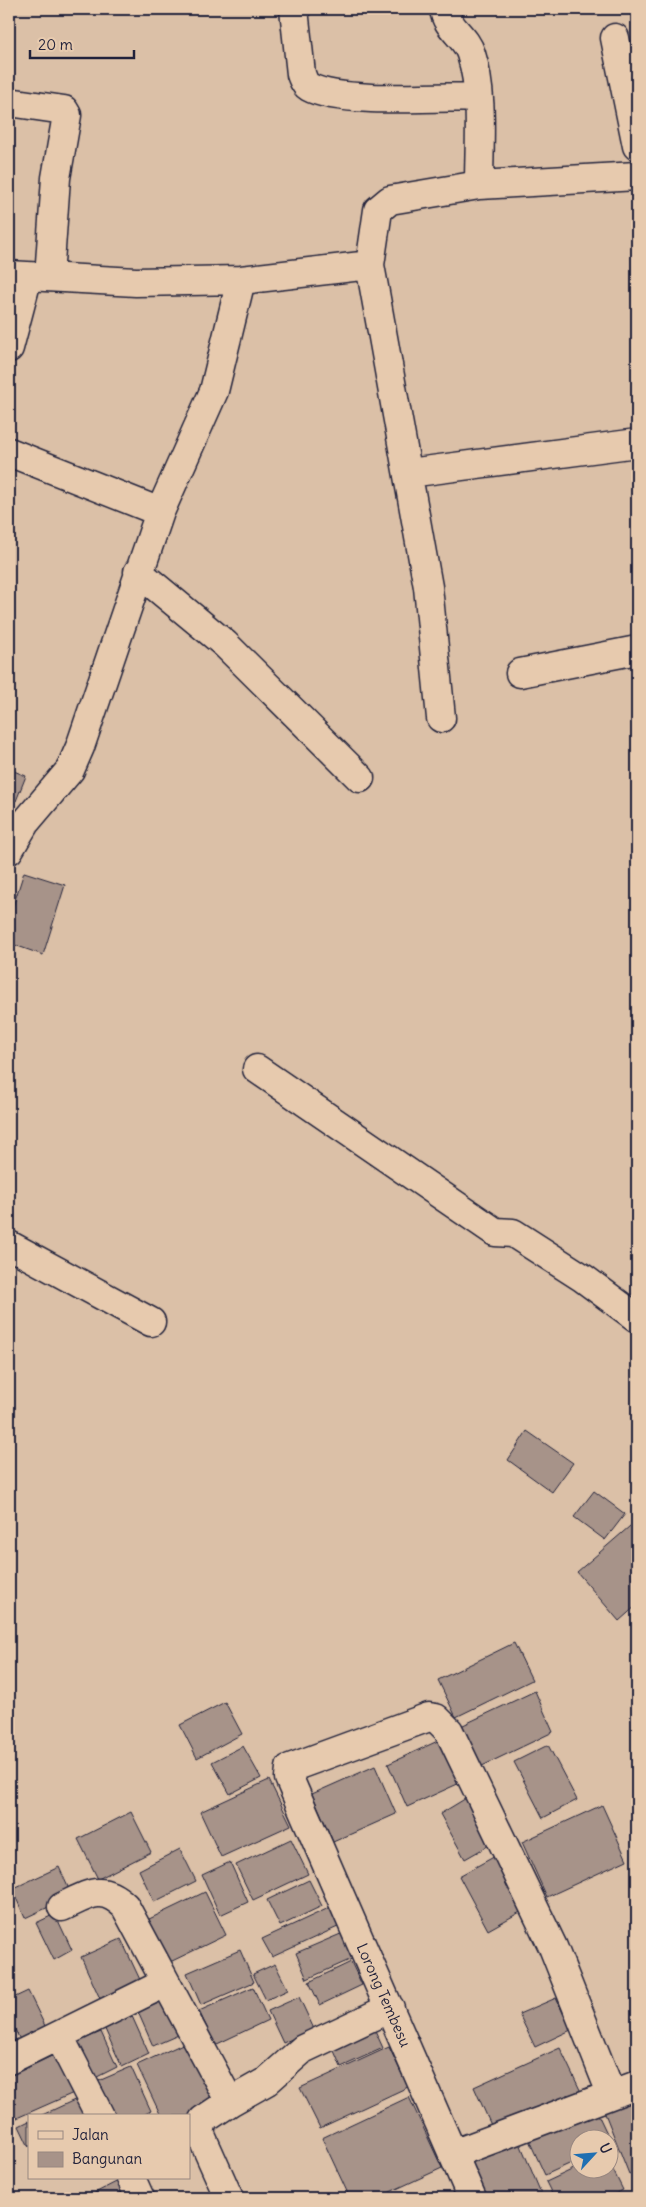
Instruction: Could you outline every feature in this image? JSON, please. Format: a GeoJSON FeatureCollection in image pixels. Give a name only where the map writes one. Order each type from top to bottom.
{"type":"FeatureCollection","features":[{"type":"Feature","properties":{"kind":"street"},"geometry":{"type":"LineString","coordinates":[[294,9],[301,74],[304,83],[310,88],[349,97],[478,97]]}},
{"type":"Feature","properties":{"kind":"street"},"geometry":{"type":"LineString","coordinates":[[444,9],[445,17],[471,51],[478,97],[479,185]]}},
{"type":"Feature","properties":{"kind":"street"},"geometry":{"type":"LineString","coordinates":[[615,38],[637,146]]}},
{"type":"Feature","properties":{"kind":"street"},"geometry":{"type":"LineString","coordinates":[[9,102],[64,110],[67,115],[56,178],[9,348]]}},
{"type":"Feature","properties":{"kind":"street"},"geometry":{"type":"LineString","coordinates":[[441,718],[428,586],[370,265],[378,210],[390,200],[479,185],[637,176]]}},
{"type":"Feature","properties":{"kind":"street"},"geometry":{"type":"LineString","coordinates":[[29,276],[136,282],[241,280],[370,265]]}},
{"type":"Feature","properties":{"kind":"street"},"geometry":{"type":"LineString","coordinates":[[9,850],[25,823],[70,770],[80,748],[138,572],[160,512],[214,391],[241,280]]}},
{"type":"Feature","properties":{"kind":"street"},"geometry":{"type":"LineString","coordinates":[[409,473],[637,443]]}},
{"type":"Feature","properties":{"kind":"street"},"geometry":{"type":"LineString","coordinates":[[9,452],[160,512]]}},
{"type":"Feature","properties":{"kind":"street"},"geometry":{"type":"LineString","coordinates":[[138,572],[225,644],[360,778]]}},
{"type":"Feature","properties":{"kind":"street"},"geometry":{"type":"LineString","coordinates":[[520,673],[637,650]]}},
{"type":"Feature","properties":{"kind":"street"},"geometry":{"type":"LineString","coordinates":[[256,1069],[495,1232],[512,1233],[583,1278],[637,1316]]}},
{"type":"Feature","properties":{"kind":"street"},"geometry":{"type":"LineString","coordinates":[[9,1245],[151,1322]]}},
{"type":"Feature","properties":{"kind":"street","name":"Lorong Tembesu"},"geometry":{"type":"LineString","coordinates":[[472,2198],[295,1792],[289,1774],[290,1768],[429,1716],[440,1721],[452,1738],[553,1947],[612,2093]]}},
{"type":"Feature","properties":{"kind":"street"},"geometry":{"type":"LineString","coordinates":[[62,1907],[95,1892],[113,1895],[125,1906],[230,2102]]}},
{"type":"Feature","properties":{"kind":"street"},"geometry":{"type":"LineString","coordinates":[[9,2060],[165,1982]]}},
{"type":"Feature","properties":{"kind":"street"},"geometry":{"type":"LineString","coordinates":[[229,2198],[200,2133],[203,2120],[267,2081],[303,2049],[390,2008]]}},
{"type":"Feature","properties":{"kind":"street"},"geometry":{"type":"LineString","coordinates":[[59,2036],[99,2114]]}},
{"type":"Feature","properties":{"kind":"street"},"geometry":{"type":"LineString","coordinates":[[453,2154],[637,2085]]}},
{"type":"Feature","properties":{"kind":"street"},"geometry":{"type":"LineString","coordinates":[[132,2180],[140,2198]]}},
{"type":"Feature","properties":{"kind":"building"},"geometry":{"type":"Polygon","coordinates":[[[9,769],[26,776],[16,801],[9,798],[9,769]]]}},
{"type":"Feature","properties":{"kind":"building"},"geometry":{"type":"Polygon","coordinates":[[[24,872],[65,885],[43,955],[9,943],[9,919],[24,872]]]}},
{"type":"Feature","properties":{"kind":"building"},"geometry":{"type":"Polygon","coordinates":[[[527,1431],[573,1463],[552,1492],[508,1460],[527,1431]]]}},
{"type":"Feature","properties":{"kind":"building"},"geometry":{"type":"Polygon","coordinates":[[[594,1491],[625,1514],[605,1540],[574,1517],[594,1491]]]}},
{"type":"Feature","properties":{"kind":"building"},"geometry":{"type":"Polygon","coordinates":[[[637,1520],[637,1605],[619,1621],[577,1572],[637,1520]]]}},
{"type":"Feature","properties":{"kind":"building"},"geometry":{"type":"Polygon","coordinates":[[[514,1643],[532,1680],[456,1717],[438,1680],[514,1643]]]}},
{"type":"Feature","properties":{"kind":"building"},"geometry":{"type":"Polygon","coordinates":[[[535,1691],[553,1732],[480,1767],[461,1726],[535,1691]]]}},
{"type":"Feature","properties":{"kind":"building"},"geometry":{"type":"Polygon","coordinates":[[[225,1702],[242,1734],[197,1758],[180,1725],[225,1702]]]}},
{"type":"Feature","properties":{"kind":"building"},"geometry":{"type":"Polygon","coordinates":[[[442,1739],[462,1782],[407,1807],[388,1764],[442,1739]]]}},
{"type":"Feature","properties":{"kind":"building"},"geometry":{"type":"Polygon","coordinates":[[[548,1745],[577,1800],[543,1818],[514,1762],[548,1745]]]}},
{"type":"Feature","properties":{"kind":"building"},"geometry":{"type":"Polygon","coordinates":[[[243,1746],[261,1778],[230,1794],[212,1762],[243,1746]]]}},
{"type":"Feature","properties":{"kind":"building"},"geometry":{"type":"Polygon","coordinates":[[[375,1766],[396,1814],[333,1842],[312,1794],[375,1766]]]}},
{"type":"Feature","properties":{"kind":"building"},"geometry":{"type":"Polygon","coordinates":[[[269,1780],[291,1825],[221,1857],[200,1812],[269,1780]]]}},
{"type":"Feature","properties":{"kind":"building"},"geometry":{"type":"Polygon","coordinates":[[[468,1797],[493,1843],[465,1859],[440,1814],[468,1797]]]}},
{"type":"Feature","properties":{"kind":"building"},"geometry":{"type":"Polygon","coordinates":[[[602,1805],[627,1860],[547,1897],[522,1842],[602,1805]]]}},
{"type":"Feature","properties":{"kind":"building"},"geometry":{"type":"Polygon","coordinates":[[[131,1812],[151,1852],[98,1879],[78,1839],[131,1812]]]}},
{"type":"Feature","properties":{"kind":"building"},"geometry":{"type":"Polygon","coordinates":[[[291,1839],[308,1874],[253,1900],[236,1865],[291,1839]]]}},
{"type":"Feature","properties":{"kind":"building"},"geometry":{"type":"Polygon","coordinates":[[[180,1849],[196,1881],[154,1902],[139,1870],[180,1849]]]}},
{"type":"Feature","properties":{"kind":"building"},"geometry":{"type":"Polygon","coordinates":[[[501,1853],[531,1906],[488,1930],[459,1876],[501,1853]]]}},
{"type":"Feature","properties":{"kind":"building"},"geometry":{"type":"Polygon","coordinates":[[[230,1862],[248,1902],[220,1915],[202,1875],[230,1862]]]}},
{"type":"Feature","properties":{"kind":"building"},"geometry":{"type":"Polygon","coordinates":[[[59,1867],[72,1896],[25,1918],[12,1889],[59,1867]]]}},
{"type":"Feature","properties":{"kind":"building"},"geometry":{"type":"Polygon","coordinates":[[[309,1880],[322,1906],[280,1926],[267,1900],[309,1880]]]}},
{"type":"Feature","properties":{"kind":"building"},"geometry":{"type":"Polygon","coordinates":[[[205,1892],[226,1935],[168,1963],[147,1920],[205,1892]]]}},
{"type":"Feature","properties":{"kind":"building"},"geometry":{"type":"Polygon","coordinates":[[[331,1907],[340,1926],[272,1957],[262,1939],[331,1907]]]}},
{"type":"Feature","properties":{"kind":"building"},"geometry":{"type":"Polygon","coordinates":[[[55,1914],[72,1950],[54,1960],[36,1923],[55,1914]]]}},
{"type":"Feature","properties":{"kind":"building"},"geometry":{"type":"Polygon","coordinates":[[[343,1933],[354,1958],[307,1979],[296,1953],[343,1933]]]}},
{"type":"Feature","properties":{"kind":"building"},"geometry":{"type":"Polygon","coordinates":[[[121,1939],[142,1984],[102,2003],[81,1957],[121,1939]]]}},
{"type":"Feature","properties":{"kind":"building"},"geometry":{"type":"Polygon","coordinates":[[[240,1950],[254,1982],[201,2005],[187,1973],[240,1950]]]}},
{"type":"Feature","properties":{"kind":"building"},"geometry":{"type":"Polygon","coordinates":[[[351,1962],[362,1985],[320,2005],[309,1982],[351,1962]]]}},
{"type":"Feature","properties":{"kind":"building"},"geometry":{"type":"Polygon","coordinates":[[[275,1964],[288,1990],[266,2000],[253,1974],[275,1964]]]}},
{"type":"Feature","properties":{"kind":"building"},"geometry":{"type":"Polygon","coordinates":[[[253,1987],[268,2020],[215,2045],[199,2011],[253,1987]]]}},
{"type":"Feature","properties":{"kind":"building"},"geometry":{"type":"Polygon","coordinates":[[[28,1991],[47,2030],[21,2042],[9,2017],[9,2000],[28,1991]]]}},
{"type":"Feature","properties":{"kind":"building"},"geometry":{"type":"Polygon","coordinates":[[[299,1997],[314,2029],[283,2043],[268,2011],[299,1997]]]}},
{"type":"Feature","properties":{"kind":"building"},"geometry":{"type":"Polygon","coordinates":[[[556,1998],[571,2030],[535,2047],[519,2014],[556,1998]]]}},
{"type":"Feature","properties":{"kind":"building"},"geometry":{"type":"Polygon","coordinates":[[[167,1999],[183,2033],[153,2046],[138,2012],[167,1999]]]}},
{"type":"Feature","properties":{"kind":"building"},"geometry":{"type":"Polygon","coordinates":[[[131,2014],[149,2054],[122,2067],[104,2027],[131,2014]]]}},
{"type":"Feature","properties":{"kind":"building"},"geometry":{"type":"Polygon","coordinates":[[[373,2026],[383,2048],[341,2067],[331,2044],[373,2026]]]}},
{"type":"Feature","properties":{"kind":"building"},"geometry":{"type":"Polygon","coordinates":[[[101,2032],[117,2067],[91,2080],[74,2043],[101,2032]]]}},
{"type":"Feature","properties":{"kind":"building"},"geometry":{"type":"Polygon","coordinates":[[[187,2042],[217,2107],[190,2120],[190,2114],[160,2114],[137,2065],[187,2042]]]}},
{"type":"Feature","properties":{"kind":"building"},"geometry":{"type":"Polygon","coordinates":[[[389,2047],[408,2087],[320,2128],[300,2088],[389,2047]]]}},
{"type":"Feature","properties":{"kind":"building"},"geometry":{"type":"Polygon","coordinates":[[[560,2048],[581,2092],[494,2132],[474,2087],[560,2048]]]}},
{"type":"Feature","properties":{"kind":"building"},"geometry":{"type":"Polygon","coordinates":[[[60,2052],[78,2091],[10,2121],[9,2076],[60,2052]]]}},
{"type":"Feature","properties":{"kind":"building"},"geometry":{"type":"Polygon","coordinates":[[[131,2067],[151,2111],[145,2114],[108,2114],[94,2083],[131,2067]]]}},
{"type":"Feature","properties":{"kind":"building"},"geometry":{"type":"Polygon","coordinates":[[[81,2097],[89,2114],[44,2114],[81,2097]]]}},
{"type":"Feature","properties":{"kind":"building"},"geometry":{"type":"Polygon","coordinates":[[[409,2097],[442,2168],[377,2198],[350,2198],[322,2138],[409,2097]]]}},
{"type":"Feature","properties":{"kind":"building"},"geometry":{"type":"Polygon","coordinates":[[[636,2098],[637,2170],[629,2174],[618,2146],[618,2130],[612,2130],[604,2111],[636,2098]]]}},
{"type":"Feature","properties":{"kind":"building"},"geometry":{"type":"Polygon","coordinates":[[[594,2106],[605,2130],[568,2130],[568,2165],[545,2175],[528,2138],[594,2106]]]}},
{"type":"Feature","properties":{"kind":"building"},"geometry":{"type":"Polygon","coordinates":[[[28,2122],[28,2145],[19,2126],[28,2122]]]}},
{"type":"Feature","properties":{"kind":"building"},"geometry":{"type":"Polygon","coordinates":[[[517,2136],[543,2198],[478,2198],[462,2159],[517,2136]]]}},
{"type":"Feature","properties":{"kind":"building"},"geometry":{"type":"Polygon","coordinates":[[[568,2172],[568,2180],[618,2180],[623,2190],[606,2198],[554,2198],[546,2182],[568,2172]]]}},
{"type":"Feature","properties":{"kind":"building"},"geometry":{"type":"Polygon","coordinates":[[[120,2180],[125,2180],[136,2198],[91,2198],[89,2196],[120,2180]]]}}]}
